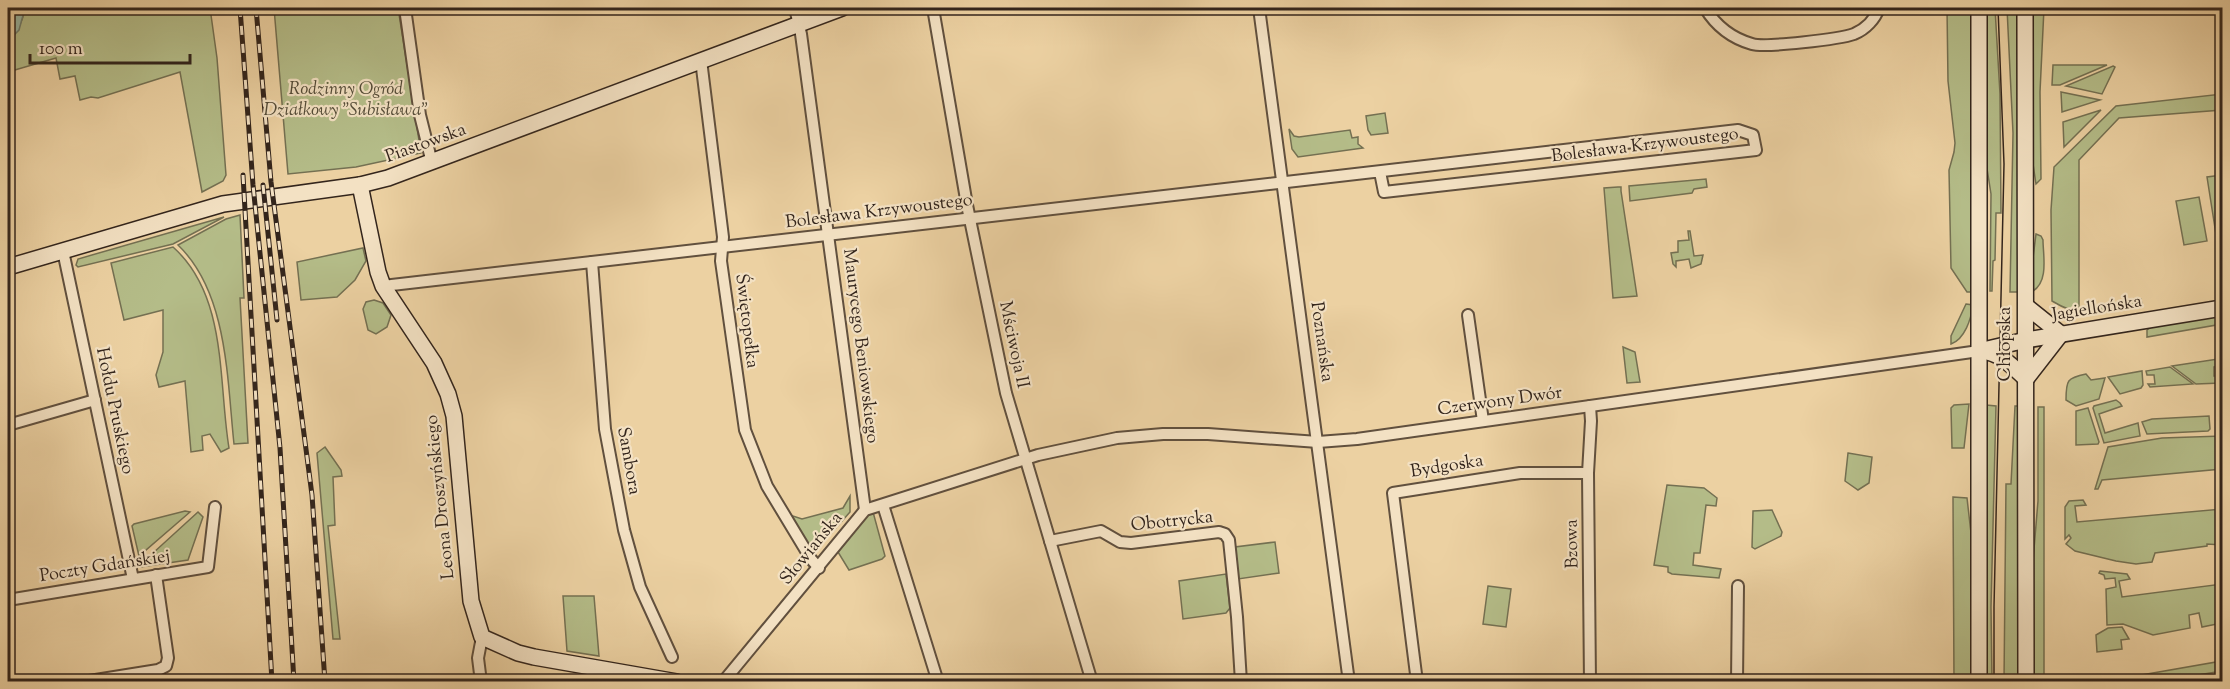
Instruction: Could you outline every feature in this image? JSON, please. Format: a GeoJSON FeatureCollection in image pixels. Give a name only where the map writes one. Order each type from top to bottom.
{"type":"FeatureCollection","features":[{"type":"Feature","properties":{"kind":"street"},"geometry":{"type":"LineString","coordinates":[[405,8],[420,115],[432,163]]}},
{"type":"Feature","properties":{"kind":"street","name":"Maurycego Beniowskiego"},"geometry":{"type":"LineString","coordinates":[[795,8],[829,234],[865,510]]}},
{"type":"Feature","properties":{"kind":"street","name":"Piastowska"},"geometry":{"type":"LineString","coordinates":[[8,267],[223,204],[360,185],[388,178],[842,8]]}},
{"type":"Feature","properties":{"kind":"street","name":"Mściwoja II"},"geometry":{"type":"LineString","coordinates":[[933,8],[967,205],[1006,393],[1092,681]]}},
{"type":"Feature","properties":{"kind":"street","name":"Poznańska"},"geometry":{"type":"LineString","coordinates":[[1259,8],[1349,681]]}},
{"type":"Feature","properties":{"kind":"street"},"geometry":{"type":"LineString","coordinates":[[1705,8],[1712,20],[1726,32],[1749,44],[1765,46],[1853,35],[1868,25],[1879,8]]}},
{"type":"Feature","properties":{"kind":"street","name":"Chłopska"},"geometry":{"type":"LineString","coordinates":[[1979,8],[1979,681]]}},
{"type":"Feature","properties":{"kind":"street","name":"Chłopska"},"geometry":{"type":"LineString","coordinates":[[2025,8],[2026,681]]}},
{"type":"Feature","properties":{"kind":"street","name":"Świętopełka"},"geometry":{"type":"LineString","coordinates":[[701,60],[722,225],[723,272],[745,430],[766,486],[811,559],[819,568]]}},
{"type":"Feature","properties":{"kind":"street","name":"Bolesława Krzywoustego"},"geometry":{"type":"LineString","coordinates":[[383,286],[1738,130],[1753,135],[1756,150],[1384,192],[1380,172]]}},
{"type":"Feature","properties":{"kind":"street","name":"Leona Droszyńskiego"},"geometry":{"type":"LineString","coordinates":[[360,185],[383,286],[434,363],[448,394],[454,416],[471,601],[483,637],[478,658],[481,681]]}},
{"type":"Feature","properties":{"kind":"street","name":"Hołdu Pruskiego"},"geometry":{"type":"LineString","coordinates":[[63,251],[133,579]]}},
{"type":"Feature","properties":{"kind":"street","name":"Sambora"},"geometry":{"type":"LineString","coordinates":[[592,262],[605,429],[621,519],[640,587],[672,657]]}},
{"type":"Feature","properties":{"kind":"street"},"geometry":{"type":"LineString","coordinates":[[1979,351],[2000,356],[2025,380],[2061,334],[2026,306]]}},
{"type":"Feature","properties":{"kind":"street","name":"Jagiellońska"},"geometry":{"type":"LineString","coordinates":[[1979,351],[2026,340],[2223,308]]}},
{"type":"Feature","properties":{"kind":"street"},"geometry":{"type":"LineString","coordinates":[[1468,315],[1483,421]]}},
{"type":"Feature","properties":{"kind":"street","name":"Czerwony Dwór"},"geometry":{"type":"LineString","coordinates":[[1025,459],[1117,438],[1155,435],[1209,434],[1318,442],[1357,439],[1979,351]]}},
{"type":"Feature","properties":{"kind":"street"},"geometry":{"type":"LineString","coordinates":[[8,425],[95,400]]}},
{"type":"Feature","properties":{"kind":"street","name":"Bzowa"},"geometry":{"type":"LineString","coordinates":[[1590,406],[1588,473],[1590,681]]}},
{"type":"Feature","properties":{"kind":"street","name":"Słowiańska"},"geometry":{"type":"LineString","coordinates":[[723,681],[865,510],[1025,459]]}},
{"type":"Feature","properties":{"kind":"street","name":"Bydgoska"},"geometry":{"type":"LineString","coordinates":[[1417,681],[1393,493],[1520,473],[1588,473]]}},
{"type":"Feature","properties":{"kind":"street"},"geometry":{"type":"LineString","coordinates":[[883,505],[938,681]]}},
{"type":"Feature","properties":{"kind":"street","name":"Poczty Gdańskiej"},"geometry":{"type":"LineString","coordinates":[[8,600],[208,567],[215,507]]}},
{"type":"Feature","properties":{"kind":"street","name":"Obotrycka"},"geometry":{"type":"LineString","coordinates":[[1050,541],[1101,531],[1120,542],[1131,543],[1219,532],[1225,534],[1229,540],[1235,595],[1241,681]]}},
{"type":"Feature","properties":{"kind":"street"},"geometry":{"type":"LineString","coordinates":[[83,681],[158,670],[166,666],[168,658],[156,575]]}},
{"type":"Feature","properties":{"kind":"street"},"geometry":{"type":"LineString","coordinates":[[1737,681],[1738,586]]}},
{"type":"Feature","properties":{"kind":"street"},"geometry":{"type":"LineString","coordinates":[[483,637],[518,653],[534,657],[677,681]]}},
{"type":"Feature","properties":{"kind":"green space"},"geometry":{"type":"Polygon","coordinates":[[[25,8],[210,8],[217,58],[226,175],[223,181],[202,192],[180,72],[98,98],[80,100],[75,76],[60,79],[56,58],[8,72],[8,41],[20,26],[25,8]]]}},
{"type":"Feature","properties":{"kind":"green space","name":"Rodzinny Ogród Działkowy \"Subisława\""},"geometry":{"type":"Polygon","coordinates":[[[274,8],[398,8],[421,153],[356,167],[288,174],[274,8]]]}},
{"type":"Feature","properties":{"kind":"green space"},"geometry":{"type":"Polygon","coordinates":[[[1947,8],[1971,8],[1972,292],[1967,292],[1951,268],[1949,170],[1955,143],[1948,81],[1947,8]]]}},
{"type":"Feature","properties":{"kind":"green space"},"geometry":{"type":"Polygon","coordinates":[[[1985,8],[1995,8],[2000,94],[2001,213],[1996,213],[1992,291],[1990,291],[1991,194],[1986,162],[1985,8]]]}},
{"type":"Feature","properties":{"kind":"green space"},"geometry":{"type":"Polygon","coordinates":[[[2007,8],[2019,8],[2018,292],[2010,292],[2013,133],[2007,8]]]}},
{"type":"Feature","properties":{"kind":"green space"},"geometry":{"type":"Polygon","coordinates":[[[2032,8],[2044,8],[2040,92],[2041,179],[2036,184],[2033,164],[2032,8]]]}},
{"type":"Feature","properties":{"kind":"green space"},"geometry":{"type":"Polygon","coordinates":[[[2053,65],[2107,65],[2060,85],[2052,85],[2053,65]]]}},
{"type":"Feature","properties":{"kind":"green space"},"geometry":{"type":"Polygon","coordinates":[[[2115,67],[2102,94],[2066,86],[2115,67]]]}},
{"type":"Feature","properties":{"kind":"green space"},"geometry":{"type":"Polygon","coordinates":[[[2061,92],[2100,100],[2062,112],[2061,92]]]}},
{"type":"Feature","properties":{"kind":"green space"},"geometry":{"type":"Polygon","coordinates":[[[2222,94],[2222,110],[2119,118],[2079,160],[2079,310],[2141,299],[2142,305],[2096,314],[2075,311],[2052,301],[2051,210],[2054,167],[2116,106],[2222,94]]]}},
{"type":"Feature","properties":{"kind":"green space"},"geometry":{"type":"Polygon","coordinates":[[[2101,110],[2064,147],[2063,122],[2101,110]]]}},
{"type":"Feature","properties":{"kind":"green space"},"geometry":{"type":"Polygon","coordinates":[[[1385,113],[1388,133],[1371,135],[1366,116],[1385,113]]]}},
{"type":"Feature","properties":{"kind":"green space"},"geometry":{"type":"Polygon","coordinates":[[[1289,129],[1294,136],[1299,137],[1350,130],[1352,138],[1358,137],[1358,144],[1363,148],[1298,157],[1292,149],[1289,129]]]}},
{"type":"Feature","properties":{"kind":"green space"},"geometry":{"type":"Polygon","coordinates":[[[2222,175],[2222,246],[2218,247],[2207,177],[2222,175]]]}},
{"type":"Feature","properties":{"kind":"green space"},"geometry":{"type":"Polygon","coordinates":[[[1706,179],[1707,187],[1694,189],[1692,193],[1630,201],[1629,186],[1706,179]]]}},
{"type":"Feature","properties":{"kind":"green space"},"geometry":{"type":"Polygon","coordinates":[[[1621,187],[1637,296],[1613,298],[1604,188],[1621,187]]]}},
{"type":"Feature","properties":{"kind":"green space"},"geometry":{"type":"Polygon","coordinates":[[[2199,197],[2207,241],[2184,245],[2176,201],[2199,197]]]}},
{"type":"Feature","properties":{"kind":"green space"},"geometry":{"type":"Polygon","coordinates":[[[240,215],[244,298],[240,298],[248,443],[234,444],[226,365],[216,312],[207,287],[194,265],[178,245],[226,219],[240,215]]]}},
{"type":"Feature","properties":{"kind":"green space"},"geometry":{"type":"Polygon","coordinates":[[[224,217],[173,244],[78,267],[76,265],[78,259],[224,217]]]}},
{"type":"Feature","properties":{"kind":"green space"},"geometry":{"type":"Polygon","coordinates":[[[1688,231],[1690,231],[1694,256],[1703,255],[1701,264],[1691,268],[1689,259],[1676,261],[1676,267],[1673,264],[1671,253],[1678,252],[1678,241],[1689,240],[1688,231]]]}},
{"type":"Feature","properties":{"kind":"green space"},"geometry":{"type":"Polygon","coordinates":[[[2036,234],[2043,240],[2044,267],[2041,281],[2033,291],[2032,266],[2036,234]]]}},
{"type":"Feature","properties":{"kind":"green space"},"geometry":{"type":"Polygon","coordinates":[[[173,247],[191,267],[212,315],[218,341],[229,448],[221,452],[210,434],[202,436],[203,450],[191,452],[185,381],[159,387],[156,375],[163,352],[163,310],[124,320],[111,263],[173,247]]]}},
{"type":"Feature","properties":{"kind":"green space"},"geometry":{"type":"Polygon","coordinates":[[[363,248],[366,261],[355,280],[337,297],[301,300],[297,262],[363,248]]]}},
{"type":"Feature","properties":{"kind":"green space"},"geometry":{"type":"Polygon","coordinates":[[[374,300],[383,303],[391,315],[387,327],[376,334],[368,330],[363,309],[366,302],[374,300]]]}},
{"type":"Feature","properties":{"kind":"green space"},"geometry":{"type":"Polygon","coordinates":[[[1966,304],[1973,305],[1969,322],[1960,338],[1951,344],[1951,336],[1966,304]]]}},
{"type":"Feature","properties":{"kind":"green space"},"geometry":{"type":"Polygon","coordinates":[[[2222,315],[2222,324],[2147,337],[2147,330],[2151,327],[2222,315]]]}},
{"type":"Feature","properties":{"kind":"green space"},"geometry":{"type":"Polygon","coordinates":[[[1623,347],[1635,352],[1640,382],[1627,383],[1623,347]]]}},
{"type":"Feature","properties":{"kind":"green space"},"geometry":{"type":"Polygon","coordinates":[[[2218,359],[2222,366],[2214,367],[2214,376],[2222,376],[2221,383],[2196,384],[2172,366],[2218,359]]]}},
{"type":"Feature","properties":{"kind":"green space"},"geometry":{"type":"Polygon","coordinates":[[[2170,367],[2193,384],[2150,387],[2148,384],[2155,384],[2154,375],[2147,375],[2146,371],[2170,367]]]}},
{"type":"Feature","properties":{"kind":"green space"},"geometry":{"type":"Polygon","coordinates":[[[2142,371],[2143,385],[2141,388],[2120,394],[2108,377],[2142,371]]]}},
{"type":"Feature","properties":{"kind":"green space"},"geometry":{"type":"Polygon","coordinates":[[[2086,374],[2091,380],[2105,378],[2099,399],[2076,406],[2066,400],[2067,384],[2071,379],[2086,374]]]}},
{"type":"Feature","properties":{"kind":"green space"},"geometry":{"type":"Polygon","coordinates":[[[2116,400],[2122,406],[2099,414],[2105,433],[2138,423],[2140,436],[2104,443],[2093,408],[2116,400]]]}},
{"type":"Feature","properties":{"kind":"green space"},"geometry":{"type":"Polygon","coordinates":[[[1969,404],[1964,448],[1952,448],[1951,408],[1954,405],[1969,404]]]}},
{"type":"Feature","properties":{"kind":"green space"},"geometry":{"type":"Polygon","coordinates":[[[1986,405],[1996,406],[1991,607],[1992,681],[1986,682],[1986,405]]]}},
{"type":"Feature","properties":{"kind":"green space"},"geometry":{"type":"Polygon","coordinates":[[[2015,406],[2019,406],[2019,681],[2004,682],[2006,484],[2011,484],[2015,406]]]}},
{"type":"Feature","properties":{"kind":"green space"},"geometry":{"type":"Polygon","coordinates":[[[2038,407],[2044,407],[2044,681],[2033,682],[2033,561],[2038,501],[2038,407]]]}},
{"type":"Feature","properties":{"kind":"green space"},"geometry":{"type":"Polygon","coordinates":[[[2088,408],[2099,442],[2098,444],[2076,445],[2076,411],[2088,408]]]}},
{"type":"Feature","properties":{"kind":"green space"},"geometry":{"type":"Polygon","coordinates":[[[2209,416],[2210,429],[2208,431],[2147,434],[2142,422],[2152,419],[2209,416]]]}},
{"type":"Feature","properties":{"kind":"green space"},"geometry":{"type":"Polygon","coordinates":[[[2222,436],[2222,469],[2102,480],[2098,489],[2095,489],[2108,447],[2162,438],[2222,436]]]}},
{"type":"Feature","properties":{"kind":"green space"},"geometry":{"type":"Polygon","coordinates":[[[325,447],[341,470],[342,476],[333,477],[335,525],[328,526],[340,639],[333,639],[317,453],[325,447]]]}},
{"type":"Feature","properties":{"kind":"green space"},"geometry":{"type":"Polygon","coordinates":[[[1848,453],[1872,457],[1869,483],[1858,490],[1845,481],[1848,453]]]}},
{"type":"Feature","properties":{"kind":"green space"},"geometry":{"type":"Polygon","coordinates":[[[1667,485],[1704,488],[1717,498],[1716,506],[1706,505],[1700,553],[1694,553],[1693,565],[1721,569],[1719,578],[1672,574],[1668,572],[1668,567],[1654,565],[1667,485]]]}},
{"type":"Feature","properties":{"kind":"green space"},"geometry":{"type":"Polygon","coordinates":[[[850,496],[850,512],[813,554],[790,515],[802,519],[843,508],[850,496]]]}},
{"type":"Feature","properties":{"kind":"green space"},"geometry":{"type":"Polygon","coordinates":[[[1953,497],[1967,498],[1972,542],[1971,681],[1954,681],[1953,497]]]}},
{"type":"Feature","properties":{"kind":"green space"},"geometry":{"type":"Polygon","coordinates":[[[2083,500],[2086,505],[2075,506],[2077,522],[2222,509],[2222,545],[2207,544],[2207,546],[2155,553],[2152,562],[2136,564],[2075,551],[2066,544],[2071,538],[2069,535],[2065,539],[2065,507],[2069,501],[2083,500]]]}},
{"type":"Feature","properties":{"kind":"green space"},"geometry":{"type":"Polygon","coordinates":[[[1772,510],[1782,532],[1781,536],[1755,549],[1752,547],[1753,511],[1772,510]]]}},
{"type":"Feature","properties":{"kind":"green space"},"geometry":{"type":"Polygon","coordinates":[[[185,511],[190,512],[139,556],[132,526],[134,524],[185,511]]]}},
{"type":"Feature","properties":{"kind":"green space"},"geometry":{"type":"Polygon","coordinates":[[[198,512],[203,517],[188,560],[141,567],[141,564],[198,512]]]}},
{"type":"Feature","properties":{"kind":"green space"},"geometry":{"type":"Polygon","coordinates":[[[873,512],[885,556],[849,570],[838,552],[868,514],[873,512]]]}},
{"type":"Feature","properties":{"kind":"green space"},"geometry":{"type":"Polygon","coordinates":[[[1275,542],[1279,573],[1238,579],[1235,547],[1275,542]]]}},
{"type":"Feature","properties":{"kind":"green space"},"geometry":{"type":"Polygon","coordinates":[[[2100,571],[2127,574],[2130,579],[2119,581],[2122,597],[2222,584],[2222,623],[2202,627],[2199,613],[2189,615],[2190,628],[2153,635],[2123,624],[2107,625],[2106,589],[2116,587],[2115,578],[2105,579],[2104,575],[2099,573],[2100,571]]]}},
{"type":"Feature","properties":{"kind":"green space"},"geometry":{"type":"Polygon","coordinates":[[[1226,574],[1230,608],[1226,613],[1183,619],[1179,581],[1226,574]]]}},
{"type":"Feature","properties":{"kind":"green space"},"geometry":{"type":"Polygon","coordinates":[[[1488,586],[1511,589],[1506,627],[1483,624],[1488,586]]]}},
{"type":"Feature","properties":{"kind":"green space"},"geometry":{"type":"Polygon","coordinates":[[[563,596],[594,596],[599,656],[567,651],[563,596]]]}},
{"type":"Feature","properties":{"kind":"green space"},"geometry":{"type":"Polygon","coordinates":[[[2122,627],[2129,639],[2121,640],[2122,649],[2097,652],[2096,635],[2108,628],[2122,627]]]}},
{"type":"Feature","properties":{"kind":"green space"},"geometry":{"type":"Polygon","coordinates":[[[2222,661],[2222,671],[2162,681],[2107,681],[2222,661]]]}},
{"type":"Feature","properties":{"kind":"shaded area"},"geometry":{"type":"Polygon","coordinates":[[[8,8],[25,8],[19,30],[8,41],[8,8]]]}},
{"type":"Feature","properties":{"kind":"tram line"},"geometry":{"type":"LineString","coordinates":[[1994,682],[2004,164],[1998,8]]}},
{"type":"Feature","properties":{"kind":"railway"},"geometry":{"type":"LineString","coordinates":[[240,8],[253,185],[280,448],[294,682]]}},
{"type":"Feature","properties":{"kind":"railway"},"geometry":{"type":"LineString","coordinates":[[256,8],[271,182],[312,495],[325,682]]}},
{"type":"Feature","properties":{"kind":"railway"},"geometry":{"type":"LineString","coordinates":[[243,175],[272,682]]}},
{"type":"Feature","properties":{"kind":"railway"},"geometry":{"type":"LineString","coordinates":[[263,185],[277,320]]}}]}
